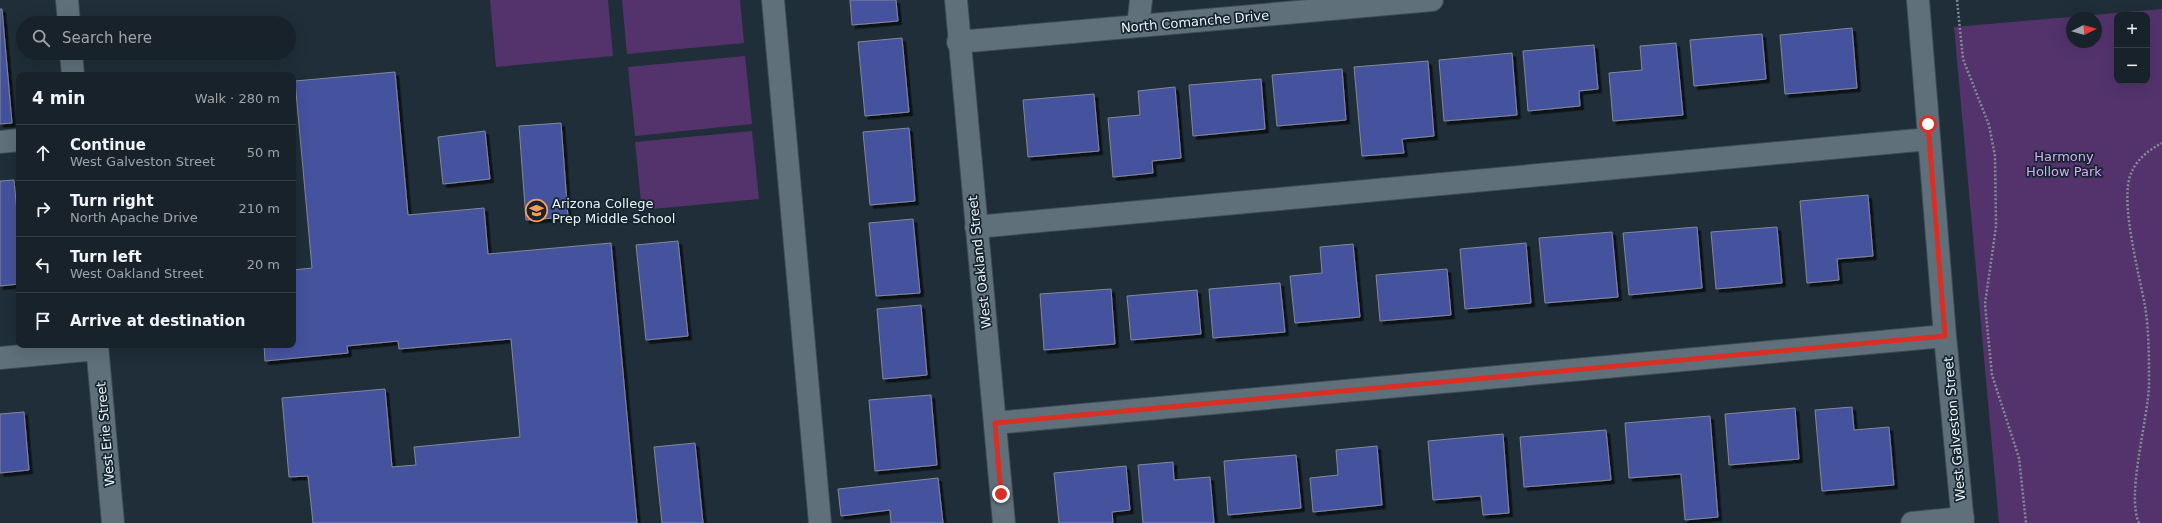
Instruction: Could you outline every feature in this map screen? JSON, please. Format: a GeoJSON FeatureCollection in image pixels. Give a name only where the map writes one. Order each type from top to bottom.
{"type":"FeatureCollection","features":[{"type":"Feature","properties":{"kind":"street"},"geometry":{"type":"LineString","coordinates":[[67,0],[68,16]]}},
{"type":"Feature","properties":{"kind":"street"},"geometry":{"type":"LineString","coordinates":[[773,0],[820,523]]}},
{"type":"Feature","properties":{"kind":"street","name":"West Oakland Street"},"geometry":{"type":"LineString","coordinates":[[956,0],[958,42],[1004,523]]}},
{"type":"Feature","properties":{"kind":"street"},"geometry":{"type":"LineString","coordinates":[[1138,26],[1141,0]]}},
{"type":"Feature","properties":{"kind":"street","name":"North Comanche Drive"},"geometry":{"type":"LineString","coordinates":[[958,42],[1432,0]]}},
{"type":"Feature","properties":{"kind":"street","name":"West Galveston Street"},"geometry":{"type":"LineString","coordinates":[[1918,0],[1945,336],[1963,521]]}},
{"type":"Feature","properties":{"kind":"street"},"geometry":{"type":"LineString","coordinates":[[72,60],[73,72]]}},
{"type":"Feature","properties":{"kind":"street"},"geometry":{"type":"LineString","coordinates":[[976,227],[1929,139]]}},
{"type":"Feature","properties":{"kind":"street"},"geometry":{"type":"LineString","coordinates":[[0,142],[16,140]]}},
{"type":"Feature","properties":{"kind":"street"},"geometry":{"type":"LineString","coordinates":[[995,423],[1945,336]]}},
{"type":"Feature","properties":{"kind":"street"},"geometry":{"type":"LineString","coordinates":[[0,358],[88,348]]}},
{"type":"Feature","properties":{"kind":"street","name":"West Erie Street"},"geometry":{"type":"LineString","coordinates":[[97,348],[113,523]]}},
{"type":"Feature","properties":{"kind":"street"},"geometry":{"type":"LineString","coordinates":[[1912,523],[1963,521]]}},
{"type":"Feature","properties":{"kind":"path"},"geometry":{"type":"LineString","coordinates":[[1957,0],[1963,59],[1989,125],[1995,156],[1996,227],[1985,304],[1992,375],[2019,458],[2026,523]]}},
{"type":"Feature","properties":{"kind":"path"},"geometry":{"type":"LineString","coordinates":[[2139,523],[2134,514],[2134,493],[2145,426],[2149,386],[2148,344],[2145,309],[2127,204],[2129,180],[2137,162],[2149,150],[2162,143]]}},
{"type":"Feature","properties":{"kind":"green space"},"geometry":{"type":"Polygon","coordinates":[[[490,0],[608,0],[613,56],[496,67],[490,0]]]}},
{"type":"Feature","properties":{"kind":"green space"},"geometry":{"type":"Polygon","coordinates":[[[622,0],[740,0],[744,43],[627,54],[622,0]]]}},
{"type":"Feature","properties":{"kind":"green space","name":"Harmony Hollow Park"},"geometry":{"type":"Polygon","coordinates":[[[2162,9],[2162,523],[1999,523],[1954,27],[2066,17],[2066,48],[2102,48],[2102,14],[2114,13],[2114,84],[2150,84],[2150,12],[2127,12],[2162,9]]]}},
{"type":"Feature","properties":{"kind":"green space"},"geometry":{"type":"Polygon","coordinates":[[[745,56],[752,124],[635,136],[628,67],[745,56]]]}},
{"type":"Feature","properties":{"kind":"green space"},"geometry":{"type":"Polygon","coordinates":[[[752,131],[759,199],[642,210],[635,142],[752,131]]]}},
{"type":"Feature","properties":{"kind":"building"},"geometry":{"type":"Polygon","coordinates":[[[850,0],[896,0],[898,21],[852,25],[850,0]]]}},
{"type":"Feature","properties":{"kind":"building"},"geometry":{"type":"Polygon","coordinates":[[[0,9],[2,9],[12,123],[0,124],[0,9]]]}},
{"type":"Feature","properties":{"kind":"building"},"geometry":{"type":"Polygon","coordinates":[[[1852,28],[1857,88],[1785,94],[1780,35],[1852,28]]]}},
{"type":"Feature","properties":{"kind":"building"},"geometry":{"type":"Polygon","coordinates":[[[1762,34],[1766,79],[1694,86],[1690,40],[1762,34]]]}},
{"type":"Feature","properties":{"kind":"building"},"geometry":{"type":"Polygon","coordinates":[[[902,38],[909,112],[865,116],[858,42],[902,38]]]}},
{"type":"Feature","properties":{"kind":"building"},"geometry":{"type":"Polygon","coordinates":[[[1676,43],[1683,115],[1613,121],[1609,73],[1642,70],[1640,46],[1676,43]]]}},
{"type":"Feature","properties":{"kind":"building"},"geometry":{"type":"Polygon","coordinates":[[[1594,45],[1598,89],[1579,91],[1580,106],[1528,111],[1523,51],[1594,45]]]}},
{"type":"Feature","properties":{"kind":"building"},"geometry":{"type":"Polygon","coordinates":[[[1512,53],[1517,115],[1444,121],[1439,60],[1512,53]]]}},
{"type":"Feature","properties":{"kind":"building"},"geometry":{"type":"Polygon","coordinates":[[[1428,61],[1434,136],[1402,139],[1404,153],[1362,156],[1354,67],[1428,61]]]}},
{"type":"Feature","properties":{"kind":"building"},"geometry":{"type":"Polygon","coordinates":[[[1342,69],[1346,120],[1277,126],[1272,75],[1342,69]]]}},
{"type":"Feature","properties":{"kind":"building"},"geometry":{"type":"Polygon","coordinates":[[[395,72],[408,215],[484,208],[488,254],[611,243],[637,523],[313,523],[308,476],[289,477],[282,398],[385,389],[392,467],[416,465],[414,447],[520,437],[511,339],[399,349],[398,341],[347,346],[348,353],[265,361],[264,348],[296,348],[296,270],[312,268],[296,81],[395,72]]]}},
{"type":"Feature","properties":{"kind":"building"},"geometry":{"type":"Polygon","coordinates":[[[1261,79],[1265,129],[1193,136],[1189,85],[1261,79]]]}},
{"type":"Feature","properties":{"kind":"building"},"geometry":{"type":"Polygon","coordinates":[[[1175,87],[1181,158],[1152,161],[1153,173],[1113,177],[1108,118],[1140,115],[1138,91],[1175,87]]]}},
{"type":"Feature","properties":{"kind":"building"},"geometry":{"type":"Polygon","coordinates":[[[1094,94],[1099,151],[1028,157],[1023,100],[1094,94]]]}},
{"type":"Feature","properties":{"kind":"building"},"geometry":{"type":"Polygon","coordinates":[[[561,123],[568,217],[526,220],[519,126],[561,123]]]}},
{"type":"Feature","properties":{"kind":"building"},"geometry":{"type":"Polygon","coordinates":[[[909,128],[915,201],[870,205],[863,132],[909,128]]]}},
{"type":"Feature","properties":{"kind":"building"},"geometry":{"type":"Polygon","coordinates":[[[485,131],[490,179],[443,184],[438,137],[485,131]]]}},
{"type":"Feature","properties":{"kind":"building"},"geometry":{"type":"Polygon","coordinates":[[[14,180],[16,202],[16,284],[0,286],[0,181],[14,180]]]}},
{"type":"Feature","properties":{"kind":"building"},"geometry":{"type":"Polygon","coordinates":[[[1868,195],[1873,256],[1837,259],[1839,280],[1807,283],[1800,201],[1868,195]]]}},
{"type":"Feature","properties":{"kind":"building"},"geometry":{"type":"Polygon","coordinates":[[[913,219],[920,293],[876,296],[869,223],[913,219]]]}},
{"type":"Feature","properties":{"kind":"building"},"geometry":{"type":"Polygon","coordinates":[[[1697,227],[1702,288],[1629,295],[1623,233],[1697,227]]]}},
{"type":"Feature","properties":{"kind":"building"},"geometry":{"type":"Polygon","coordinates":[[[1777,227],[1782,283],[1716,289],[1711,232],[1777,227]]]}},
{"type":"Feature","properties":{"kind":"building"},"geometry":{"type":"Polygon","coordinates":[[[1612,232],[1618,297],[1545,303],[1539,238],[1612,232]]]}},
{"type":"Feature","properties":{"kind":"building"},"geometry":{"type":"Polygon","coordinates":[[[678,241],[688,336],[646,340],[636,245],[678,241]]]}},
{"type":"Feature","properties":{"kind":"building"},"geometry":{"type":"Polygon","coordinates":[[[1526,243],[1531,303],[1465,309],[1460,249],[1526,243]]]}},
{"type":"Feature","properties":{"kind":"building"},"geometry":{"type":"Polygon","coordinates":[[[1353,244],[1360,317],[1295,323],[1290,276],[1322,273],[1320,247],[1353,244]]]}},
{"type":"Feature","properties":{"kind":"building"},"geometry":{"type":"Polygon","coordinates":[[[1447,269],[1451,315],[1380,321],[1376,275],[1447,269]]]}},
{"type":"Feature","properties":{"kind":"building"},"geometry":{"type":"Polygon","coordinates":[[[1280,283],[1285,332],[1213,338],[1209,289],[1280,283]]]}},
{"type":"Feature","properties":{"kind":"building"},"geometry":{"type":"Polygon","coordinates":[[[1111,289],[1115,344],[1044,350],[1040,294],[1111,289]]]}},
{"type":"Feature","properties":{"kind":"building"},"geometry":{"type":"Polygon","coordinates":[[[1197,290],[1201,334],[1131,340],[1127,296],[1197,290]]]}},
{"type":"Feature","properties":{"kind":"building"},"geometry":{"type":"Polygon","coordinates":[[[921,305],[927,375],[883,379],[877,309],[921,305]]]}},
{"type":"Feature","properties":{"kind":"building"},"geometry":{"type":"Polygon","coordinates":[[[931,395],[937,465],[875,471],[869,400],[931,395]]]}},
{"type":"Feature","properties":{"kind":"building"},"geometry":{"type":"Polygon","coordinates":[[[1852,407],[1854,430],[1889,427],[1894,485],[1822,491],[1815,410],[1852,407]]]}},
{"type":"Feature","properties":{"kind":"building"},"geometry":{"type":"Polygon","coordinates":[[[1795,408],[1799,459],[1729,465],[1725,414],[1795,408]]]}},
{"type":"Feature","properties":{"kind":"building"},"geometry":{"type":"Polygon","coordinates":[[[24,412],[29,470],[0,473],[0,414],[24,412]]]}},
{"type":"Feature","properties":{"kind":"building"},"geometry":{"type":"Polygon","coordinates":[[[1710,416],[1718,517],[1685,520],[1681,474],[1629,478],[1625,423],[1710,416]]]}},
{"type":"Feature","properties":{"kind":"building"},"geometry":{"type":"Polygon","coordinates":[[[1606,430],[1611,480],[1524,487],[1520,437],[1606,430]]]}},
{"type":"Feature","properties":{"kind":"building"},"geometry":{"type":"Polygon","coordinates":[[[1503,434],[1509,513],[1483,515],[1481,496],[1433,500],[1428,441],[1503,434]]]}},
{"type":"Feature","properties":{"kind":"building"},"geometry":{"type":"Polygon","coordinates":[[[695,443],[703,523],[662,523],[654,447],[695,443]]]}},
{"type":"Feature","properties":{"kind":"building"},"geometry":{"type":"Polygon","coordinates":[[[1377,446],[1382,505],[1313,512],[1310,478],[1338,475],[1336,450],[1377,446]]]}},
{"type":"Feature","properties":{"kind":"building"},"geometry":{"type":"Polygon","coordinates":[[[1296,455],[1301,508],[1228,515],[1224,461],[1296,455]]]}},
{"type":"Feature","properties":{"kind":"building"},"geometry":{"type":"Polygon","coordinates":[[[1173,462],[1174,480],[1210,477],[1214,523],[1143,523],[1138,465],[1173,462]]]}},
{"type":"Feature","properties":{"kind":"building"},"geometry":{"type":"Polygon","coordinates":[[[1126,466],[1130,510],[1112,512],[1113,523],[1059,523],[1054,473],[1126,466]]]}},
{"type":"Feature","properties":{"kind":"building"},"geometry":{"type":"Polygon","coordinates":[[[938,478],[943,523],[891,523],[890,510],[841,516],[838,489],[938,478]]]}},
{"type":"Feature","properties":{"kind":"place","name":"Arizona College Prep Middle School"},"geometry":{"type":"Point","coordinates":[536,210]}},
{"type":"Feature","properties":{"kind":"route"},"geometry":{"type":"LineString","coordinates":[[1001,494],[995,423],[1945,336],[1928,124]]}}]}
